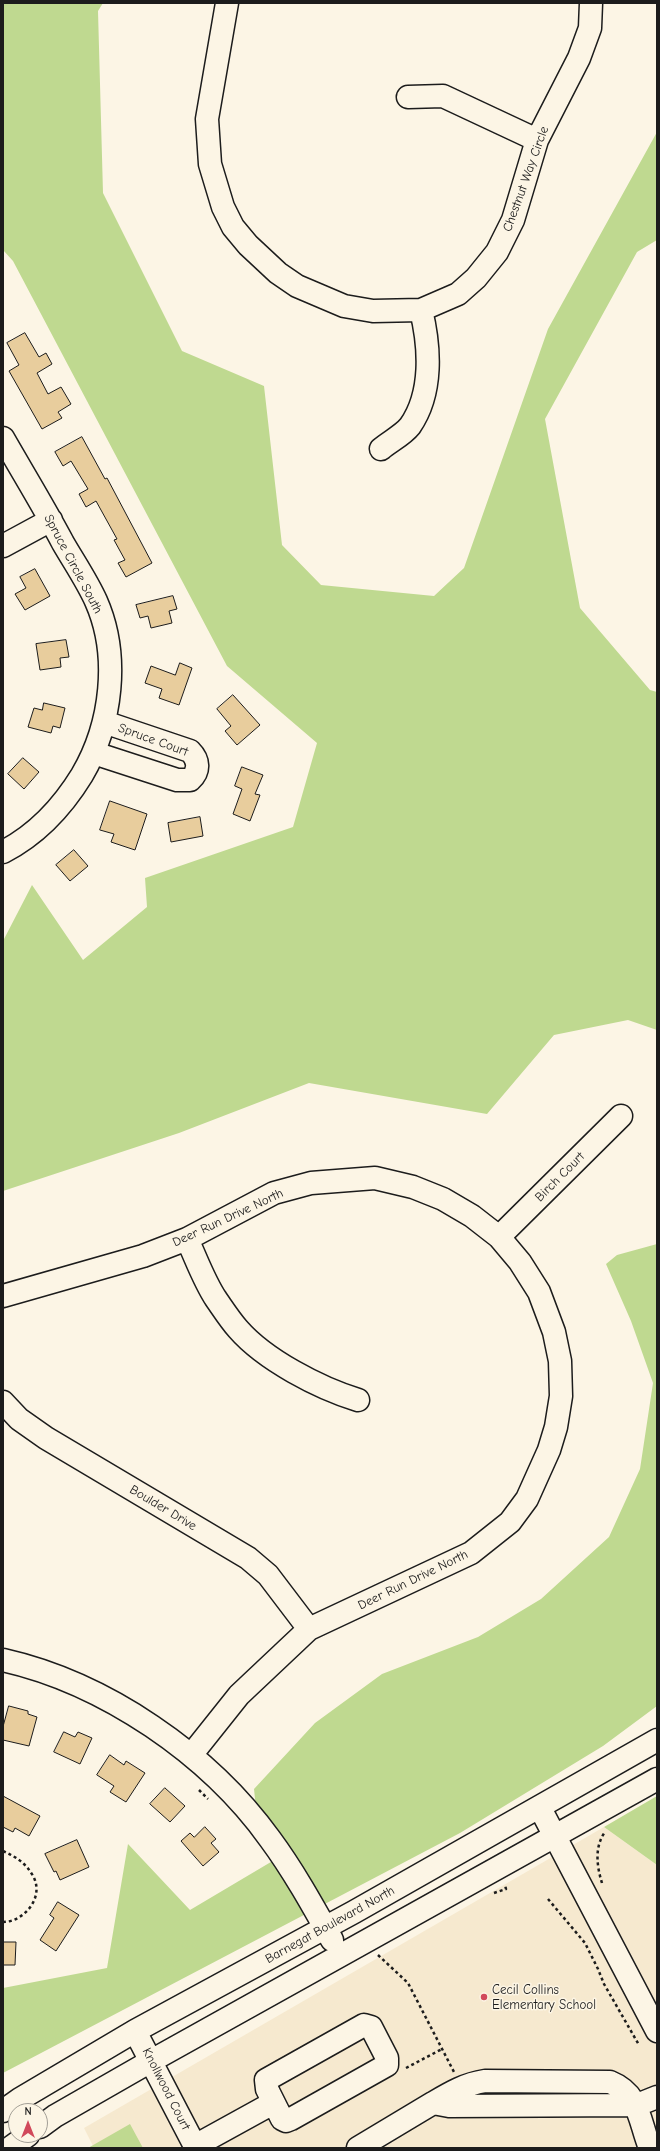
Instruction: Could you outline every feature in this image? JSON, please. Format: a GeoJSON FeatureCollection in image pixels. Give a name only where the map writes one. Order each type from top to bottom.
{"type":"FeatureCollection","features":[{"type":"Feature","properties":{"kind":"street","name":"Chestnut Way Circle"},"geometry":{"type":"LineString","coordinates":[[228,3],[207,119],[210,164],[223,207],[233,227],[248,245],[278,273],[297,286],[316,296],[344,306],[373,311],[421,310],[458,294],[476,278],[497,252],[513,220],[538,140],[579,58],[590,28],[591,3]]}},
{"type":"Feature","properties":{"kind":"street"},"geometry":{"type":"LineString","coordinates":[[408,97],[443,96],[538,140]]}},
{"type":"Feature","properties":{"kind":"street"},"geometry":{"type":"LineString","coordinates":[[381,449],[409,427],[420,406],[426,384],[428,356],[421,310]]}},
{"type":"Feature","properties":{"kind":"street","name":"Spruce Circle South"},"geometry":{"type":"LineString","coordinates":[[3,438],[96,601],[106,632],[110,666],[109,691],[104,722],[94,752],[66,799],[29,835],[3,852]]}},
{"type":"Feature","properties":{"kind":"street"},"geometry":{"type":"LineString","coordinates":[[3,546],[51,520]]}},
{"type":"Feature","properties":{"kind":"street","name":"Spruce Court"},"geometry":{"type":"LineString","coordinates":[[94,752],[177,780],[190,780],[196,771],[197,760],[190,751],[104,722]]}},
{"type":"Feature","properties":{"kind":"street","name":"Birch Court"},"geometry":{"type":"LineString","coordinates":[[499,1237],[621,1116]]}},
{"type":"Feature","properties":{"kind":"street","name":"Deer Run Drive North"},"geometry":{"type":"LineString","coordinates":[[3,1296],[143,1256],[187,1239],[274,1193],[311,1183],[375,1178],[413,1187],[443,1199],[472,1216],[499,1237],[520,1262],[539,1292],[554,1332],[560,1361],[561,1396],[556,1427],[549,1450],[527,1499],[510,1522],[471,1553],[309,1629],[239,1694],[192,1754]]}},
{"type":"Feature","properties":{"kind":"street"},"geometry":{"type":"LineString","coordinates":[[187,1239],[215,1298],[238,1329],[266,1353],[311,1381],[333,1392],[358,1400]]}},
{"type":"Feature","properties":{"kind":"street","name":"Boulder Drive"},"geometry":{"type":"LineString","coordinates":[[3,1402],[19,1419],[46,1438],[248,1558],[268,1575],[309,1629]]}},
{"type":"Feature","properties":{"kind":"street"},"geometry":{"type":"LineString","coordinates":[[3,1660],[61,1678],[110,1700],[192,1754],[219,1779],[270,1838],[340,1955]]}},
{"type":"Feature","properties":{"kind":"street","name":"Barnegat Boulevard North"},"geometry":{"type":"LineString","coordinates":[[3,2111],[20,2099],[136,2031],[540,1808],[648,1745],[657,1730]]}},
{"type":"Feature","properties":{"kind":"street"},"geometry":{"type":"LineString","coordinates":[[48,2121],[151,2061],[657,1779]]}},
{"type":"Feature","properties":{"kind":"street"},"geometry":{"type":"LineString","coordinates":[[540,1808],[657,2031]]}},
{"type":"Feature","properties":{"kind":"street"},"geometry":{"type":"LineString","coordinates":[[364,2025],[371,2027],[387,2058],[387,2065],[288,2120],[282,2119],[273,2103],[265,2084],[267,2079],[364,2025]]}},
{"type":"Feature","properties":{"kind":"street","name":"Knollwood Court"},"geometry":{"type":"LineString","coordinates":[[136,2031],[195,2147]]}},
{"type":"Feature","properties":{"kind":"street"},"geometry":{"type":"LineString","coordinates":[[358,2148],[433,2103],[448,2106],[647,2101],[641,2126],[650,2148]]}},
{"type":"Feature","properties":{"kind":"street"},"geometry":{"type":"LineString","coordinates":[[195,2147],[273,2103]]}},
{"type":"Feature","properties":{"kind":"path"},"geometry":{"type":"LineString","coordinates":[[197,1788],[213,1804]]}},
{"type":"Feature","properties":{"kind":"path"},"geometry":{"type":"LineString","coordinates":[[603,1884],[597,1853],[598,1844],[605,1832]]}},
{"type":"Feature","properties":{"kind":"path"},"geometry":{"type":"LineString","coordinates":[[3,1851],[23,1862],[34,1877],[36,1887],[32,1905],[25,1914],[16,1920],[3,1922]]}},
{"type":"Feature","properties":{"kind":"path"},"geometry":{"type":"LineString","coordinates":[[548,1899],[585,1943],[604,1984],[639,2044]]}},
{"type":"Feature","properties":{"kind":"path"},"geometry":{"type":"LineString","coordinates":[[368,1940],[382,1960],[408,1983],[455,2073]]}},
{"type":"Feature","properties":{"kind":"path"},"geometry":{"type":"LineString","coordinates":[[387,2065],[406,2068],[442,2048]]}},
{"type":"Feature","properties":{"kind":"shaded area","name":"Cecil Collins Elementary School"},"geometry":{"type":"Polygon","coordinates":[[[604,1827],[657,1865],[657,2148],[94,2148],[84,2128],[604,1827]]]}},
{"type":"Feature","properties":{"kind":"green space"},"geometry":{"type":"Polygon","coordinates":[[[3,3],[103,3],[98,11],[103,193],[182,351],[264,386],[282,545],[321,585],[434,596],[464,568],[548,329],[657,132],[657,240],[637,252],[545,419],[580,608],[650,690],[657,692],[657,1030],[628,1020],[554,1035],[487,1114],[309,1083],[179,1133],[3,1191],[3,941],[32,885],[83,960],[147,907],[145,878],[293,827],[317,743],[227,666],[13,261],[3,250],[3,3]]]}},
{"type":"Feature","properties":{"kind":"green space"},"geometry":{"type":"Polygon","coordinates":[[[657,1244],[657,1706],[603,1746],[460,1833],[3,2073],[3,1988],[107,1968],[128,1844],[190,1910],[281,1856],[257,1818],[254,1789],[315,1723],[382,1674],[478,1637],[541,1599],[609,1537],[640,1469],[653,1383],[631,1321],[606,1264],[617,1255],[657,1244]]]}},
{"type":"Feature","properties":{"kind":"green space"},"geometry":{"type":"Polygon","coordinates":[[[657,1796],[657,1865],[604,1827],[657,1796]]]}},
{"type":"Feature","properties":{"kind":"green space"},"geometry":{"type":"Polygon","coordinates":[[[130,2124],[143,2148],[88,2148],[130,2124]]]}},
{"type":"Feature","properties":{"kind":"building"},"geometry":{"type":"Polygon","coordinates":[[[25,333],[39,357],[46,353],[52,364],[37,373],[48,394],[61,387],[71,404],[58,412],[62,418],[42,429],[9,371],[19,365],[7,343],[25,333]]]}},
{"type":"Feature","properties":{"kind":"building"},"geometry":{"type":"Polygon","coordinates":[[[82,437],[105,479],[107,478],[152,563],[126,577],[118,563],[125,560],[114,540],[117,539],[96,501],[86,507],[79,494],[88,489],[71,461],[63,466],[55,452],[82,437]]]}},
{"type":"Feature","properties":{"kind":"building"},"geometry":{"type":"Polygon","coordinates":[[[35,569],[50,596],[25,610],[15,594],[26,588],[20,577],[35,569]]]}},
{"type":"Feature","properties":{"kind":"building"},"geometry":{"type":"Polygon","coordinates":[[[173,596],[177,609],[169,611],[172,623],[151,628],[148,616],[140,618],[136,605],[173,596]]]}},
{"type":"Feature","properties":{"kind":"building"},"geometry":{"type":"Polygon","coordinates":[[[66,640],[69,657],[60,658],[61,667],[40,670],[36,644],[66,640]]]}},
{"type":"Feature","properties":{"kind":"building"},"geometry":{"type":"Polygon","coordinates":[[[180,663],[192,668],[179,705],[159,698],[162,689],[145,683],[151,666],[175,675],[180,663]]]}},
{"type":"Feature","properties":{"kind":"building"},"geometry":{"type":"Polygon","coordinates":[[[233,695],[260,725],[237,745],[225,731],[231,726],[217,709],[233,695]]]}},
{"type":"Feature","properties":{"kind":"building"},"geometry":{"type":"Polygon","coordinates":[[[44,703],[65,708],[60,728],[53,726],[51,733],[28,727],[34,708],[42,710],[44,703]]]}},
{"type":"Feature","properties":{"kind":"building"},"geometry":{"type":"Polygon","coordinates":[[[23,758],[39,772],[24,789],[8,774],[23,758]]]}},
{"type":"Feature","properties":{"kind":"building"},"geometry":{"type":"Polygon","coordinates":[[[242,767],[263,775],[255,794],[260,795],[250,821],[233,814],[242,789],[235,786],[242,767]]]}},
{"type":"Feature","properties":{"kind":"building"},"geometry":{"type":"Polygon","coordinates":[[[110,801],[147,814],[135,850],[111,842],[114,834],[100,830],[110,801]]]}},
{"type":"Feature","properties":{"kind":"building"},"geometry":{"type":"Polygon","coordinates":[[[200,817],[203,836],[171,842],[168,823],[200,817]]]}},
{"type":"Feature","properties":{"kind":"building"},"geometry":{"type":"Polygon","coordinates":[[[74,850],[88,866],[70,881],[56,865],[74,850]]]}},
{"type":"Feature","properties":{"kind":"building"},"geometry":{"type":"Polygon","coordinates":[[[9,1706],[28,1711],[28,1714],[37,1717],[29,1746],[3,1740],[3,1727],[9,1706]]]}},
{"type":"Feature","properties":{"kind":"building"},"geometry":{"type":"Polygon","coordinates":[[[64,1732],[75,1737],[78,1732],[92,1738],[80,1764],[54,1752],[64,1732]]]}},
{"type":"Feature","properties":{"kind":"building"},"geometry":{"type":"Polygon","coordinates":[[[110,1755],[124,1765],[126,1761],[145,1773],[126,1802],[110,1792],[114,1786],[97,1775],[110,1755]]]}},
{"type":"Feature","properties":{"kind":"building"},"geometry":{"type":"Polygon","coordinates":[[[165,1788],[185,1806],[170,1822],[150,1804],[165,1788]]]}},
{"type":"Feature","properties":{"kind":"building"},"geometry":{"type":"Polygon","coordinates":[[[3,1796],[40,1816],[29,1836],[15,1828],[13,1832],[3,1827],[3,1796]]]}},
{"type":"Feature","properties":{"kind":"building"},"geometry":{"type":"Polygon","coordinates":[[[205,1827],[216,1839],[211,1843],[219,1852],[203,1866],[181,1841],[190,1833],[194,1837],[205,1827]]]}},
{"type":"Feature","properties":{"kind":"building"},"geometry":{"type":"Polygon","coordinates":[[[77,1840],[89,1867],[60,1880],[45,1854],[77,1840]]]}},
{"type":"Feature","properties":{"kind":"building"},"geometry":{"type":"Polygon","coordinates":[[[58,1902],[79,1915],[56,1951],[40,1940],[54,1918],[50,1915],[58,1902]]]}},
{"type":"Feature","properties":{"kind":"building"},"geometry":{"type":"Polygon","coordinates":[[[3,1942],[16,1942],[15,1965],[3,1965],[3,1942]]]}},
{"type":"Feature","properties":{"kind":"place","name":"Cecil Collins Elementary School"},"geometry":{"type":"Point","coordinates":[484,1997]}}]}
